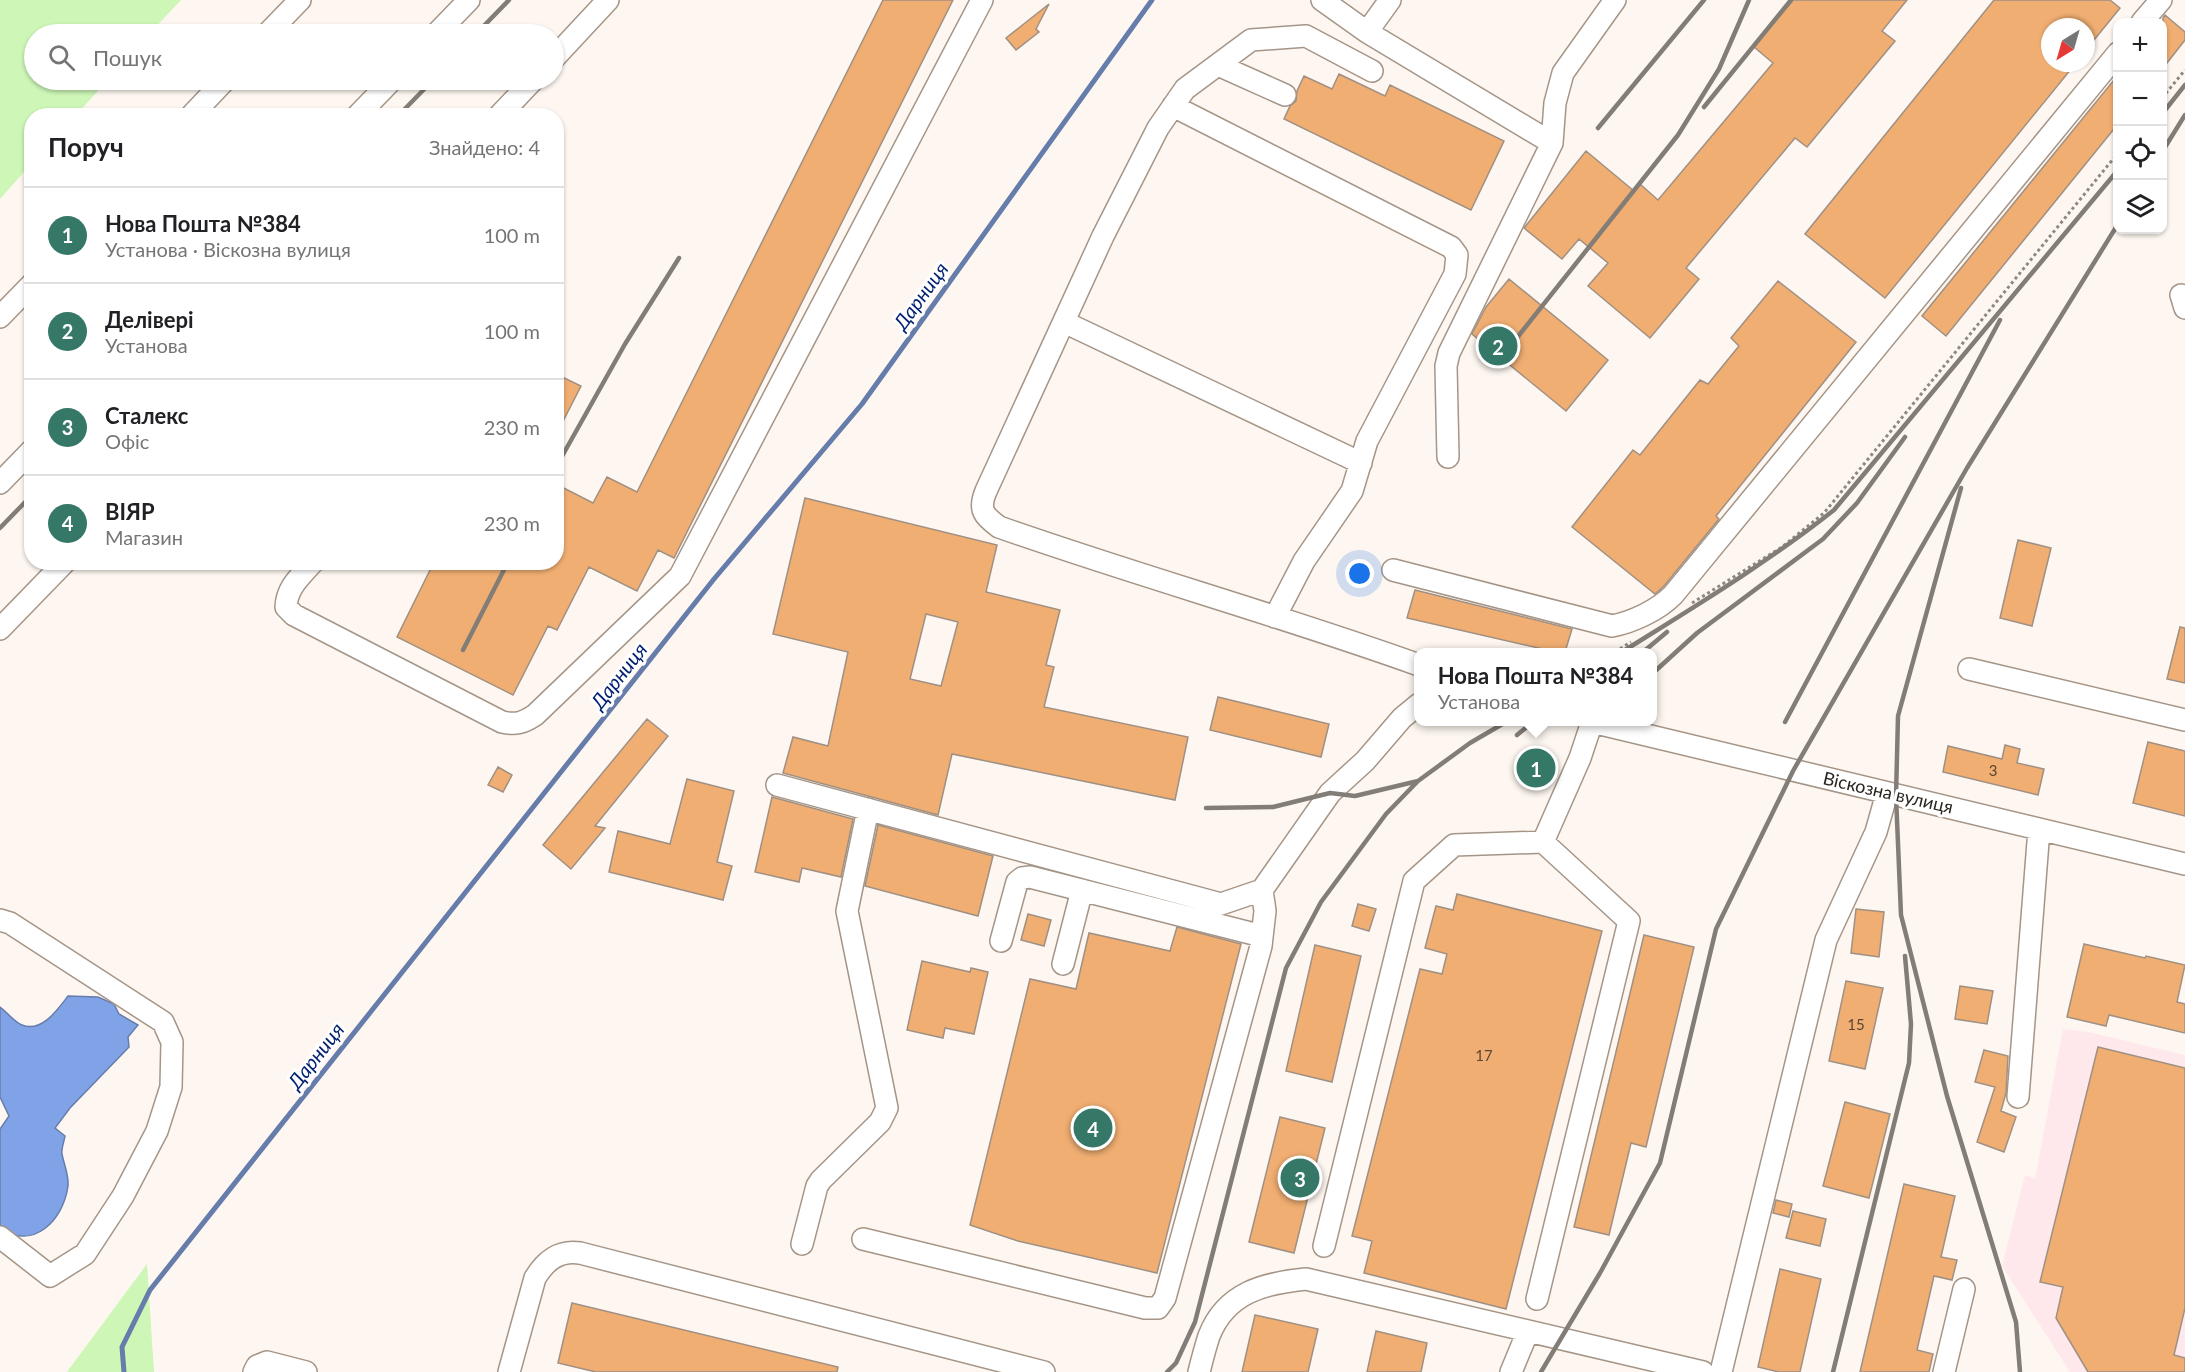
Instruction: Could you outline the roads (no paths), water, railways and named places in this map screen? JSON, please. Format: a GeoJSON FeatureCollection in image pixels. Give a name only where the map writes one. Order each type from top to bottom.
{"type":"FeatureCollection","features":[{"type":"Feature","properties":{"kind":"street"},"geometry":{"type":"LineString","coordinates":[[277,24],[300,0]]}},
{"type":"Feature","properties":{"kind":"street"},"geometry":{"type":"LineString","coordinates":[[446,24],[469,0]]}},
{"type":"Feature","properties":{"kind":"street"},"geometry":{"type":"LineString","coordinates":[[564,47],[608,0]]}},
{"type":"Feature","properties":{"kind":"street"},"geometry":{"type":"LineString","coordinates":[[306,570],[287,595],[286,607],[294,615],[502,722],[514,725],[525,722],[535,715],[680,576],[982,0]]}},
{"type":"Feature","properties":{"kind":"street"},"geometry":{"type":"LineString","coordinates":[[1322,0],[1367,32],[1552,143]]}},
{"type":"Feature","properties":{"kind":"street"},"geometry":{"type":"LineString","coordinates":[[1367,32],[1390,0]]}},
{"type":"Feature","properties":{"kind":"street"},"geometry":{"type":"LineString","coordinates":[[1448,457],[1446,366],[1449,353],[1552,143],[1555,103],[1563,73],[1615,0]]}},
{"type":"Feature","properties":{"kind":"street"},"geometry":{"type":"LineString","coordinates":[[2145,18],[2161,0]]}},
{"type":"Feature","properties":{"kind":"street"},"geometry":{"type":"LineString","coordinates":[[1372,71],[1305,36],[1251,40],[1185,89],[1158,128],[1103,236],[986,491],[982,501],[982,510],[989,520],[999,527],[1086,558],[1414,663]]}},
{"type":"Feature","properties":{"kind":"street"},"geometry":{"type":"LineString","coordinates":[[1393,570],[1611,626],[1626,622],[1662,605],[1673,595],[2113,59]]}},
{"type":"Feature","properties":{"kind":"street"},"geometry":{"type":"LineString","coordinates":[[1218,65],[1284,95]]}},
{"type":"Feature","properties":{"kind":"street"},"geometry":{"type":"LineString","coordinates":[[199,108],[216,90]]}},
{"type":"Feature","properties":{"kind":"street"},"geometry":{"type":"LineString","coordinates":[[365,108],[382,90]]}},
{"type":"Feature","properties":{"kind":"street"},"geometry":{"type":"LineString","coordinates":[[507,108],[524,90]]}},
{"type":"Feature","properties":{"kind":"street"},"geometry":{"type":"LineString","coordinates":[[1173,106],[1450,247],[1457,255],[1455,274],[1367,441],[1352,491],[1304,561],[1275,617]]}},
{"type":"Feature","properties":{"kind":"street"},"geometry":{"type":"LineString","coordinates":[[0,317],[24,292]]}},
{"type":"Feature","properties":{"kind":"street"},"geometry":{"type":"LineString","coordinates":[[1064,322],[1360,463]]}},
{"type":"Feature","properties":{"kind":"street"},"geometry":{"type":"LineString","coordinates":[[0,483],[24,458]]}},
{"type":"Feature","properties":{"kind":"street"},"geometry":{"type":"LineString","coordinates":[[0,629],[57,570]]}},
{"type":"Feature","properties":{"kind":"street"},"geometry":{"type":"LineString","coordinates":[[1969,669],[2185,720]]}},
{"type":"Feature","properties":{"kind":"street"},"geometry":{"type":"LineString","coordinates":[[777,785],[1221,904],[1262,890],[1330,793],[1365,761],[1402,718],[1414,708]]}},
{"type":"Feature","properties":{"kind":"street"},"geometry":{"type":"LineString","coordinates":[[1543,842],[1580,758],[1591,726]]}},
{"type":"Feature","properties":{"kind":"street","name":"Віскозна вулиця"},"geometry":{"type":"LineString","coordinates":[[1608,726],[2185,864]]}},
{"type":"Feature","properties":{"kind":"street"},"geometry":{"type":"LineString","coordinates":[[1721,1372],[1826,940],[1876,832],[1887,794]]}},
{"type":"Feature","properties":{"kind":"street"},"geometry":{"type":"LineString","coordinates":[[802,1244],[821,1180],[880,1122],[887,1108],[847,911],[868,809]]}},
{"type":"Feature","properties":{"kind":"street"},"geometry":{"type":"LineString","coordinates":[[2018,1097],[2039,829]]}},
{"type":"Feature","properties":{"kind":"street"},"geometry":{"type":"LineString","coordinates":[[1324,1246],[1414,881],[1454,845],[1543,842],[1629,921],[1537,1299]]}},
{"type":"Feature","properties":{"kind":"street"},"geometry":{"type":"LineString","coordinates":[[1001,940],[1013,890],[1022,878],[1030,877],[1262,936]]}},
{"type":"Feature","properties":{"kind":"street"},"geometry":{"type":"LineString","coordinates":[[1063,964],[1083,890]]}},
{"type":"Feature","properties":{"kind":"street"},"geometry":{"type":"LineString","coordinates":[[863,1239],[1145,1308],[1158,1308],[1165,1298],[1262,936],[1265,912],[1262,890]]}},
{"type":"Feature","properties":{"kind":"street"},"geometry":{"type":"LineString","coordinates":[[0,920],[10,923],[163,1022],[172,1042],[171,1087],[157,1131],[123,1196],[85,1254],[50,1276],[0,1237]]}},
{"type":"Feature","properties":{"kind":"street"},"geometry":{"type":"LineString","coordinates":[[509,1372],[536,1278],[544,1264],[568,1251],[1044,1372]]}},
{"type":"Feature","properties":{"kind":"street"},"geometry":{"type":"LineString","coordinates":[[1199,1372],[1209,1334],[1226,1308],[1249,1290],[1276,1282],[1306,1279],[1703,1372]]}},
{"type":"Feature","properties":{"kind":"street"},"geometry":{"type":"LineString","coordinates":[[1944,1372],[1964,1289]]}},
{"type":"Feature","properties":{"kind":"street"},"geometry":{"type":"LineString","coordinates":[[1511,1372],[1528,1331]]}},
{"type":"Feature","properties":{"kind":"street"},"geometry":{"type":"LineString","coordinates":[[254,1372],[257,1366],[267,1362],[306,1372]]}},
{"type":"Feature","properties":{"kind":"water"},"geometry":{"type":"Polygon","coordinates":[[[68,996],[98,997],[114,1004],[119,1014],[138,1025],[128,1037],[129,1047],[70,1108],[55,1128],[65,1136],[62,1152],[68,1182],[60,1210],[53,1221],[35,1234],[12,1235],[0,1229],[0,1129],[9,1116],[0,1097],[0,1007],[19,1024],[29,1027],[36,1026],[49,1018],[68,996]]]}},
{"type":"Feature","properties":{"kind":"waterway","name":"Дарниця"},"geometry":{"type":"LineString","coordinates":[[124,1372],[122,1347],[150,1290],[714,579],[862,404],[1152,0]]}},
{"type":"Feature","properties":{"kind":"railway"},"geometry":{"type":"LineString","coordinates":[[486,24],[509,0]]}},
{"type":"Feature","properties":{"kind":"railway"},"geometry":{"type":"LineString","coordinates":[[1598,128],[1704,0]]}},
{"type":"Feature","properties":{"kind":"railway"},"geometry":{"type":"LineString","coordinates":[[1508,349],[1678,135],[1719,69],[1749,0]]}},
{"type":"Feature","properties":{"kind":"railway"},"geometry":{"type":"LineString","coordinates":[[1704,107],[1791,0]]}},
{"type":"Feature","properties":{"kind":"railway"},"geometry":{"type":"LineString","coordinates":[[2167,108],[2185,85]]}},
{"type":"Feature","properties":{"kind":"railway"},"geometry":{"type":"LineString","coordinates":[[406,108],[423,90]]}},
{"type":"Feature","properties":{"kind":"railway"},"geometry":{"type":"LineString","coordinates":[[2167,144],[2185,115]]}},
{"type":"Feature","properties":{"kind":"railway"},"geometry":{"type":"LineString","coordinates":[[1628,648],[1756,566],[1834,510],[2113,176]]}},
{"type":"Feature","properties":{"kind":"railway"},"geometry":{"type":"LineString","coordinates":[[1541,1372],[1600,1273],[1660,1163],[1716,929],[1793,771],[1967,468],[2113,232]]}},
{"type":"Feature","properties":{"kind":"railway"},"geometry":{"type":"LineString","coordinates":[[564,453],[625,344],[679,258]]}},
{"type":"Feature","properties":{"kind":"railway"},"geometry":{"type":"LineString","coordinates":[[1785,722],[2000,320]]}},
{"type":"Feature","properties":{"kind":"railway"},"geometry":{"type":"LineString","coordinates":[[1657,669],[1697,633],[1823,539],[1857,503],[1905,437]]}},
{"type":"Feature","properties":{"kind":"railway"},"geometry":{"type":"LineString","coordinates":[[1961,488],[1898,716],[1896,796],[1901,915],[1947,1096],[2016,1322],[2020,1372]]}},
{"type":"Feature","properties":{"kind":"railway"},"geometry":{"type":"LineString","coordinates":[[0,528],[24,503]]}},
{"type":"Feature","properties":{"kind":"railway"},"geometry":{"type":"LineString","coordinates":[[463,650],[504,570]]}},
{"type":"Feature","properties":{"kind":"railway"},"geometry":{"type":"LineString","coordinates":[[1648,648],[1667,632]]}},
{"type":"Feature","properties":{"kind":"railway"},"geometry":{"type":"LineString","coordinates":[[1167,1372],[1176,1363],[1195,1322],[1286,968],[1321,902],[1386,814],[1418,781],[1470,743],[1499,726]]}},
{"type":"Feature","properties":{"kind":"railway"},"geometry":{"type":"LineString","coordinates":[[1517,735],[1528,726]]}},
{"type":"Feature","properties":{"kind":"railway"},"geometry":{"type":"LineString","coordinates":[[1206,808],[1273,807],[1330,793],[1355,796],[1418,781]]}},
{"type":"Feature","properties":{"kind":"railway"},"geometry":{"type":"LineString","coordinates":[[1833,1372],[1909,1063],[1911,1024],[1905,956]]}},
{"type":"Feature","properties":{"kind":"place","name":"Делівері"},"geometry":{"type":"Point","coordinates":[1498,346]}},
{"type":"Feature","properties":{"kind":"place","name":"Нова Пошта №384"},"geometry":{"type":"Point","coordinates":[1536,768]}},
{"type":"Feature","properties":{"kind":"place","name":"ВІЯР"},"geometry":{"type":"Point","coordinates":[1093,1128]}},
{"type":"Feature","properties":{"kind":"place","name":"Сталекс"},"geometry":{"type":"Point","coordinates":[1300,1178]}}]}
